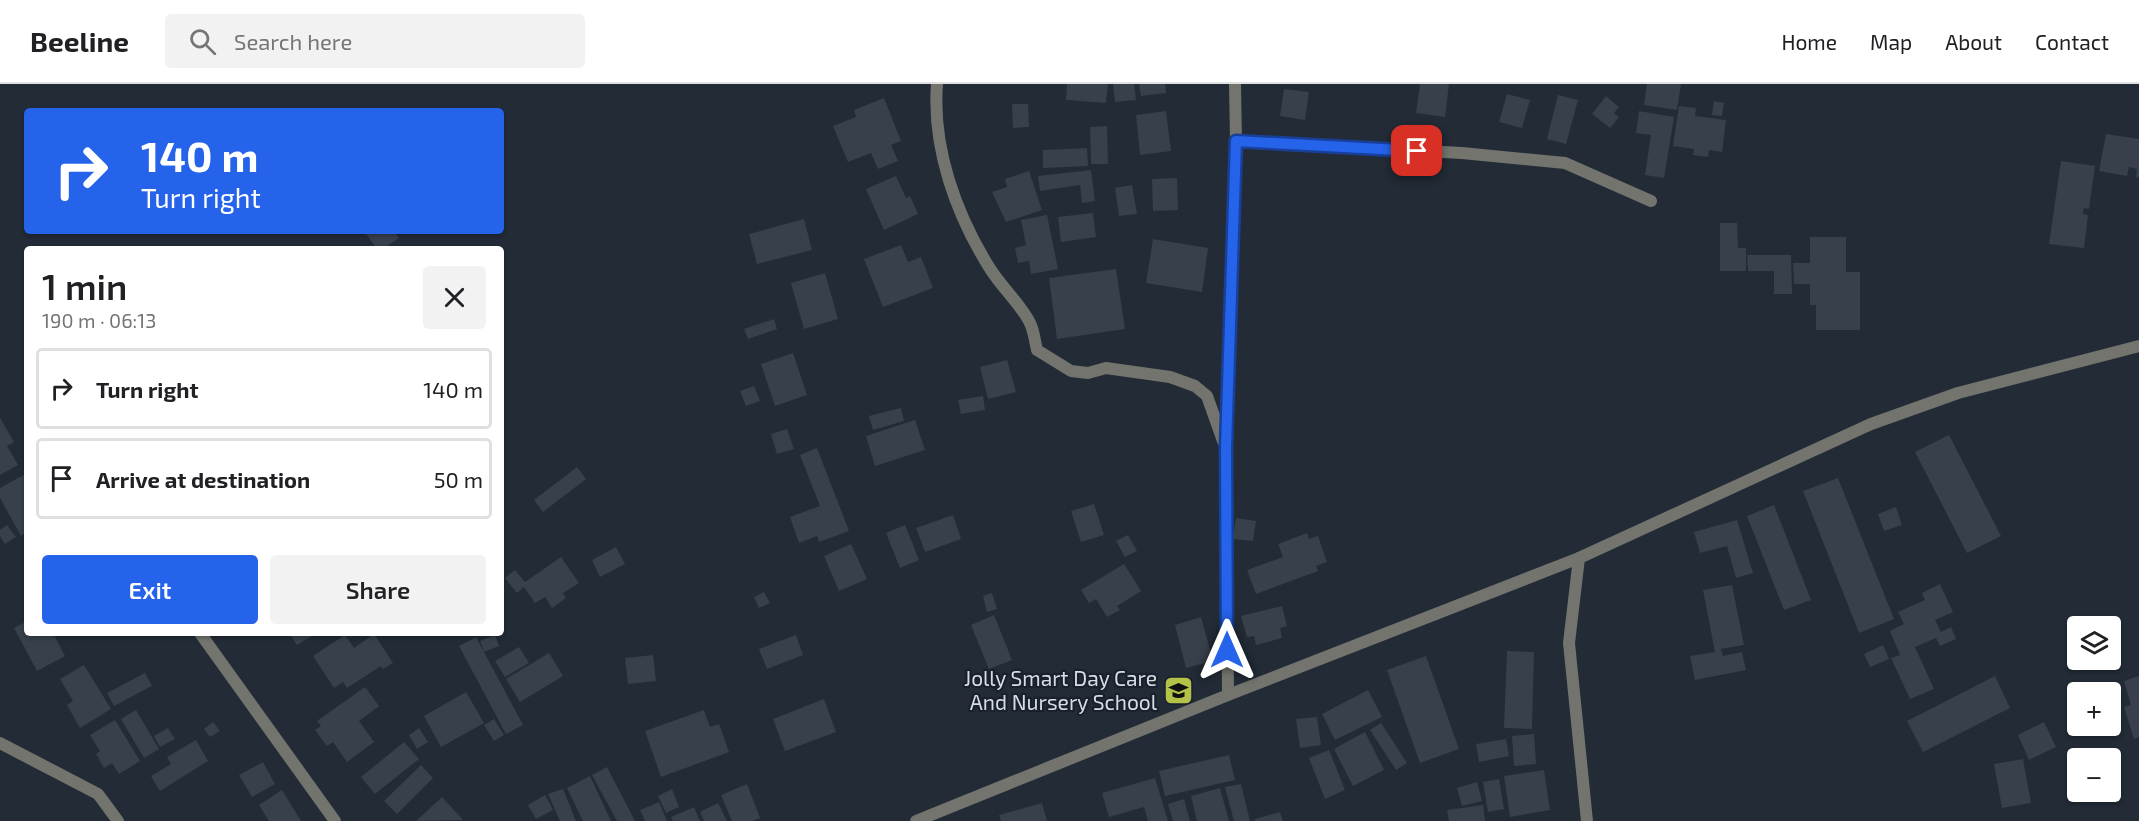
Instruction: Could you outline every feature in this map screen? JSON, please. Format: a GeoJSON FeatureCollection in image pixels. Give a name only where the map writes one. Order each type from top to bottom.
{"type":"FeatureCollection","features":[{"type":"Feature","properties":{"kind":"street"},"geometry":{"type":"LineString","coordinates":[[937,84],[940,136],[956,202],[967,230],[990,269],[1030,324],[1037,350],[1071,371],[1088,374],[1106,368],[1170,377],[1195,386],[1207,396],[1226,447]]}},
{"type":"Feature","properties":{"kind":"street"},"geometry":{"type":"LineString","coordinates":[[1228,695],[1226,447],[1236,141],[1235,84]]}},
{"type":"Feature","properties":{"kind":"street"},"geometry":{"type":"LineString","coordinates":[[1236,141],[1462,153],[1565,163],[1651,201]]}},
{"type":"Feature","properties":{"kind":"street"},"geometry":{"type":"LineString","coordinates":[[916,821],[1228,695],[1579,558],[1871,424],[1958,393],[2139,346]]}},
{"type":"Feature","properties":{"kind":"street"},"geometry":{"type":"LineString","coordinates":[[1579,558],[1569,643],[1587,821]]}},
{"type":"Feature","properties":{"kind":"street"},"geometry":{"type":"LineString","coordinates":[[202,636],[335,821]]}},
{"type":"Feature","properties":{"kind":"street"},"geometry":{"type":"LineString","coordinates":[[0,743],[98,794],[118,821]]}},
{"type":"Feature","properties":{"kind":"building"},"geometry":{"type":"Polygon","coordinates":[[[1067,84],[1108,84],[1106,103],[1066,100],[1067,84]]]}},
{"type":"Feature","properties":{"kind":"building"},"geometry":{"type":"Polygon","coordinates":[[[1113,84],[1134,84],[1136,100],[1115,102],[1113,84]]]}},
{"type":"Feature","properties":{"kind":"building"},"geometry":{"type":"Polygon","coordinates":[[[1139,84],[1165,84],[1166,93],[1141,96],[1139,84]]]}},
{"type":"Feature","properties":{"kind":"building"},"geometry":{"type":"Polygon","coordinates":[[[1420,84],[1449,84],[1445,117],[1416,113],[1420,84]]]}},
{"type":"Feature","properties":{"kind":"building"},"geometry":{"type":"Polygon","coordinates":[[[1647,84],[1681,84],[1677,110],[1644,105],[1647,84]]]}},
{"type":"Feature","properties":{"kind":"building"},"geometry":{"type":"Polygon","coordinates":[[[1284,89],[1309,92],[1305,120],[1280,116],[1284,89]]]}},
{"type":"Feature","properties":{"kind":"building"},"geometry":{"type":"Polygon","coordinates":[[[1507,94],[1530,100],[1522,128],[1499,122],[1507,94]]]}},
{"type":"Feature","properties":{"kind":"building"},"geometry":{"type":"Polygon","coordinates":[[[1558,95],[1578,100],[1566,144],[1547,139],[1558,95]]]}},
{"type":"Feature","properties":{"kind":"building"},"geometry":{"type":"Polygon","coordinates":[[[1606,96],[1619,107],[1614,113],[1619,117],[1610,128],[1592,114],[1606,96]]]}},
{"type":"Feature","properties":{"kind":"building"},"geometry":{"type":"Polygon","coordinates":[[[884,98],[901,141],[891,145],[898,161],[878,169],[871,153],[848,162],[833,126],[856,117],[854,110],[884,98]]]}},
{"type":"Feature","properties":{"kind":"building"},"geometry":{"type":"Polygon","coordinates":[[[1714,101],[1724,103],[1722,116],[1712,115],[1714,101]]]}},
{"type":"Feature","properties":{"kind":"building"},"geometry":{"type":"Polygon","coordinates":[[[1012,104],[1028,104],[1029,127],[1013,128],[1012,104]]]}},
{"type":"Feature","properties":{"kind":"building"},"geometry":{"type":"Polygon","coordinates":[[[1679,106],[1696,108],[1695,116],[1726,120],[1722,152],[1709,150],[1708,157],[1693,155],[1694,149],[1673,146],[1679,106]]]}},
{"type":"Feature","properties":{"kind":"building"},"geometry":{"type":"Polygon","coordinates":[[[1166,111],[1171,151],[1140,155],[1136,115],[1166,111]]]}},
{"type":"Feature","properties":{"kind":"building"},"geometry":{"type":"Polygon","coordinates":[[[1639,111],[1674,117],[1664,178],[1645,175],[1651,135],[1636,133],[1639,111]]]}},
{"type":"Feature","properties":{"kind":"building"},"geometry":{"type":"Polygon","coordinates":[[[1107,126],[1108,164],[1091,164],[1090,127],[1107,126]]]}},
{"type":"Feature","properties":{"kind":"building"},"geometry":{"type":"Polygon","coordinates":[[[2106,134],[2139,139],[2139,178],[2136,177],[2137,169],[2129,167],[2127,176],[2099,171],[2106,134]]]}},
{"type":"Feature","properties":{"kind":"building"},"geometry":{"type":"Polygon","coordinates":[[[1087,148],[1088,166],[1043,168],[1043,150],[1087,148]]]}},
{"type":"Feature","properties":{"kind":"building"},"geometry":{"type":"Polygon","coordinates":[[[2061,161],[2095,166],[2089,209],[2084,208],[2083,214],[2088,215],[2084,248],[2049,244],[2061,161]]]}},
{"type":"Feature","properties":{"kind":"building"},"geometry":{"type":"Polygon","coordinates":[[[1091,170],[1095,201],[1082,203],[1080,185],[1040,191],[1038,176],[1091,170]]]}},
{"type":"Feature","properties":{"kind":"building"},"geometry":{"type":"Polygon","coordinates":[[[1029,171],[1042,210],[1006,222],[992,192],[1007,187],[1005,179],[1029,171]]]}},
{"type":"Feature","properties":{"kind":"building"},"geometry":{"type":"Polygon","coordinates":[[[896,176],[906,198],[910,196],[918,214],[884,230],[866,189],[896,176]]]}},
{"type":"Feature","properties":{"kind":"building"},"geometry":{"type":"Polygon","coordinates":[[[1177,178],[1178,210],[1153,211],[1152,179],[1177,178]]]}},
{"type":"Feature","properties":{"kind":"building"},"geometry":{"type":"Polygon","coordinates":[[[1132,185],[1137,214],[1119,216],[1115,188],[1132,185]]]}},
{"type":"Feature","properties":{"kind":"building"},"geometry":{"type":"Polygon","coordinates":[[[1093,213],[1096,237],[1061,242],[1058,217],[1093,213]]]}},
{"type":"Feature","properties":{"kind":"building"},"geometry":{"type":"Polygon","coordinates":[[[1047,215],[1058,269],[1031,274],[1029,261],[1018,263],[1015,248],[1026,245],[1021,220],[1047,215]]]}},
{"type":"Feature","properties":{"kind":"building"},"geometry":{"type":"Polygon","coordinates":[[[804,219],[812,250],[757,264],[749,234],[804,219]]]}},
{"type":"Feature","properties":{"kind":"building"},"geometry":{"type":"Polygon","coordinates":[[[1720,223],[1737,223],[1738,248],[1746,248],[1746,271],[1720,271],[1720,223]]]}},
{"type":"Feature","properties":{"kind":"building"},"geometry":{"type":"Polygon","coordinates":[[[366,234],[396,234],[399,238],[387,246],[375,246],[366,234]]]}},
{"type":"Feature","properties":{"kind":"building"},"geometry":{"type":"Polygon","coordinates":[[[1810,237],[1846,237],[1846,272],[1860,272],[1860,330],[1816,330],[1816,305],[1810,305],[1810,284],[1794,284],[1793,263],[1810,263],[1810,237]]]}},
{"type":"Feature","properties":{"kind":"building"},"geometry":{"type":"Polygon","coordinates":[[[1153,239],[1208,248],[1202,292],[1146,283],[1153,239]]]}},
{"type":"Feature","properties":{"kind":"building"},"geometry":{"type":"Polygon","coordinates":[[[901,245],[908,262],[921,257],[933,288],[883,307],[864,259],[901,245]]]}},
{"type":"Feature","properties":{"kind":"building"},"geometry":{"type":"Polygon","coordinates":[[[1747,255],[1791,255],[1792,294],[1774,294],[1774,271],[1748,271],[1747,255]]]}},
{"type":"Feature","properties":{"kind":"building"},"geometry":{"type":"Polygon","coordinates":[[[1116,269],[1125,329],[1057,339],[1049,278],[1116,269]]]}},
{"type":"Feature","properties":{"kind":"building"},"geometry":{"type":"Polygon","coordinates":[[[825,273],[838,319],[804,329],[791,283],[825,273]]]}},
{"type":"Feature","properties":{"kind":"building"},"geometry":{"type":"Polygon","coordinates":[[[774,319],[777,329],[748,339],[744,329],[774,319]]]}},
{"type":"Feature","properties":{"kind":"building"},"geometry":{"type":"Polygon","coordinates":[[[793,353],[807,395],[775,406],[761,364],[793,353]]]}},
{"type":"Feature","properties":{"kind":"building"},"geometry":{"type":"Polygon","coordinates":[[[1007,360],[1016,392],[988,399],[980,367],[1007,360]]]}},
{"type":"Feature","properties":{"kind":"building"},"geometry":{"type":"Polygon","coordinates":[[[754,386],[760,401],[746,406],[740,391],[754,386]]]}},
{"type":"Feature","properties":{"kind":"building"},"geometry":{"type":"Polygon","coordinates":[[[983,396],[985,410],[961,414],[958,400],[983,396]]]}},
{"type":"Feature","properties":{"kind":"building"},"geometry":{"type":"Polygon","coordinates":[[[901,408],[904,421],[873,430],[869,416],[901,408]]]}},
{"type":"Feature","properties":{"kind":"building"},"geometry":{"type":"Polygon","coordinates":[[[0,418],[14,442],[7,446],[18,465],[0,475],[0,418]]]}},
{"type":"Feature","properties":{"kind":"building"},"geometry":{"type":"Polygon","coordinates":[[[915,420],[925,450],[875,466],[866,436],[915,420]]]}},
{"type":"Feature","properties":{"kind":"building"},"geometry":{"type":"Polygon","coordinates":[[[787,429],[794,449],[777,454],[771,434],[787,429]]]}},
{"type":"Feature","properties":{"kind":"building"},"geometry":{"type":"Polygon","coordinates":[[[1949,435],[2001,536],[1967,553],[1915,452],[1949,435]]]}},
{"type":"Feature","properties":{"kind":"building"},"geometry":{"type":"Polygon","coordinates":[[[817,448],[849,531],[819,542],[817,536],[799,543],[790,517],[820,506],[800,455],[817,448]]]}},
{"type":"Feature","properties":{"kind":"building"},"geometry":{"type":"Polygon","coordinates":[[[577,467],[586,479],[543,512],[534,500],[577,467]]]}},
{"type":"Feature","properties":{"kind":"building"},"geometry":{"type":"Polygon","coordinates":[[[24,475],[24,534],[21,536],[0,498],[0,488],[24,475]]]}},
{"type":"Feature","properties":{"kind":"building"},"geometry":{"type":"Polygon","coordinates":[[[1838,478],[1894,619],[1859,633],[1803,491],[1838,478]]]}},
{"type":"Feature","properties":{"kind":"building"},"geometry":{"type":"Polygon","coordinates":[[[1094,504],[1104,535],[1081,542],[1071,511],[1094,504]]]}},
{"type":"Feature","properties":{"kind":"building"},"geometry":{"type":"Polygon","coordinates":[[[1774,505],[1811,600],[1784,610],[1747,516],[1774,505]]]}},
{"type":"Feature","properties":{"kind":"building"},"geometry":{"type":"Polygon","coordinates":[[[1896,507],[1902,525],[1884,531],[1878,514],[1896,507]]]}},
{"type":"Feature","properties":{"kind":"building"},"geometry":{"type":"Polygon","coordinates":[[[953,515],[961,539],[925,552],[916,528],[953,515]]]}},
{"type":"Feature","properties":{"kind":"building"},"geometry":{"type":"Polygon","coordinates":[[[1236,518],[1256,521],[1253,541],[1233,539],[1236,518]]]}},
{"type":"Feature","properties":{"kind":"building"},"geometry":{"type":"Polygon","coordinates":[[[1737,520],[1753,573],[1736,578],[1727,546],[1700,553],[1694,532],[1737,520]]]}},
{"type":"Feature","properties":{"kind":"building"},"geometry":{"type":"Polygon","coordinates":[[[7,525],[16,537],[5,544],[0,536],[0,530],[7,525]]]}},
{"type":"Feature","properties":{"kind":"building"},"geometry":{"type":"Polygon","coordinates":[[[905,525],[919,560],[900,568],[886,533],[905,525]]]}},
{"type":"Feature","properties":{"kind":"building"},"geometry":{"type":"Polygon","coordinates":[[[1307,533],[1309,539],[1318,536],[1327,562],[1316,566],[1318,571],[1256,594],[1247,570],[1283,557],[1278,544],[1307,533]]]}},
{"type":"Feature","properties":{"kind":"building"},"geometry":{"type":"Polygon","coordinates":[[[1128,535],[1137,551],[1125,557],[1116,541],[1128,535]]]}},
{"type":"Feature","properties":{"kind":"building"},"geometry":{"type":"Polygon","coordinates":[[[851,544],[867,579],[839,591],[824,556],[851,544]]]}},
{"type":"Feature","properties":{"kind":"building"},"geometry":{"type":"Polygon","coordinates":[[[616,547],[625,564],[600,577],[592,560],[616,547]]]}},
{"type":"Feature","properties":{"kind":"building"},"geometry":{"type":"Polygon","coordinates":[[[561,557],[579,583],[563,593],[566,598],[552,608],[545,597],[535,603],[524,587],[517,593],[505,578],[515,570],[525,582],[561,557]]]}},
{"type":"Feature","properties":{"kind":"building"},"geometry":{"type":"Polygon","coordinates":[[[1124,564],[1141,591],[1117,606],[1120,610],[1107,617],[1096,599],[1089,603],[1081,590],[1124,564]]]}},
{"type":"Feature","properties":{"kind":"building"},"geometry":{"type":"Polygon","coordinates":[[[1940,584],[1953,612],[1935,620],[1941,632],[1951,627],[1956,639],[1940,646],[1936,638],[1915,647],[1934,689],[1910,699],[1891,658],[1900,655],[1890,631],[1904,624],[1898,612],[1925,600],[1922,593],[1940,584]]]}},
{"type":"Feature","properties":{"kind":"building"},"geometry":{"type":"Polygon","coordinates":[[[1732,585],[1744,645],[1721,649],[1723,656],[1742,652],[1746,670],[1695,680],[1690,656],[1715,652],[1703,590],[1732,585]]]}},
{"type":"Feature","properties":{"kind":"building"},"geometry":{"type":"Polygon","coordinates":[[[764,592],[770,603],[759,608],[754,597],[764,592]]]}},
{"type":"Feature","properties":{"kind":"building"},"geometry":{"type":"Polygon","coordinates":[[[992,593],[997,609],[987,612],[983,596],[992,593]]]}},
{"type":"Feature","properties":{"kind":"building"},"geometry":{"type":"Polygon","coordinates":[[[1282,606],[1287,626],[1280,628],[1282,638],[1256,645],[1254,636],[1247,637],[1241,616],[1282,606]]]}},
{"type":"Feature","properties":{"kind":"building"},"geometry":{"type":"Polygon","coordinates":[[[994,615],[1012,660],[989,669],[971,625],[994,615]]]}},
{"type":"Feature","properties":{"kind":"building"},"geometry":{"type":"Polygon","coordinates":[[[1201,617],[1213,661],[1186,668],[1175,625],[1201,617]]]}},
{"type":"Feature","properties":{"kind":"building"},"geometry":{"type":"Polygon","coordinates":[[[24,623],[24,636],[55,636],[65,656],[37,671],[14,628],[24,623]]]}},
{"type":"Feature","properties":{"kind":"building"},"geometry":{"type":"Polygon","coordinates":[[[796,635],[803,655],[767,669],[759,649],[796,635]]]}},
{"type":"Feature","properties":{"kind":"building"},"geometry":{"type":"Polygon","coordinates":[[[291,636],[312,636],[297,645],[291,636]]]}},
{"type":"Feature","properties":{"kind":"building"},"geometry":{"type":"Polygon","coordinates":[[[343,636],[354,648],[371,636],[375,636],[393,663],[383,669],[381,666],[347,688],[343,682],[334,688],[313,656],[343,636]]]}},
{"type":"Feature","properties":{"kind":"building"},"geometry":{"type":"Polygon","coordinates":[[[495,636],[499,646],[484,652],[480,641],[495,636]]]}},
{"type":"Feature","properties":{"kind":"building"},"geometry":{"type":"Polygon","coordinates":[[[476,637],[523,725],[506,734],[459,646],[476,637]]]}},
{"type":"Feature","properties":{"kind":"building"},"geometry":{"type":"Polygon","coordinates":[[[1883,645],[1889,659],[1870,667],[1864,654],[1883,645]]]}},
{"type":"Feature","properties":{"kind":"building"},"geometry":{"type":"Polygon","coordinates":[[[519,647],[529,663],[505,677],[495,661],[519,647]]]}},
{"type":"Feature","properties":{"kind":"building"},"geometry":{"type":"Polygon","coordinates":[[[1507,651],[1534,652],[1532,729],[1504,728],[1507,651]]]}},
{"type":"Feature","properties":{"kind":"building"},"geometry":{"type":"Polygon","coordinates":[[[549,653],[563,676],[520,702],[506,679],[549,653]]]}},
{"type":"Feature","properties":{"kind":"building"},"geometry":{"type":"Polygon","coordinates":[[[653,655],[656,681],[628,684],[625,658],[653,655]]]}},
{"type":"Feature","properties":{"kind":"building"},"geometry":{"type":"Polygon","coordinates":[[[1426,656],[1459,749],[1420,763],[1387,670],[1426,656]]]}},
{"type":"Feature","properties":{"kind":"building"},"geometry":{"type":"Polygon","coordinates":[[[84,665],[111,709],[80,728],[67,705],[73,701],[60,679],[84,665]]]}},
{"type":"Feature","properties":{"kind":"building"},"geometry":{"type":"Polygon","coordinates":[[[145,673],[152,686],[114,706],[107,693],[145,673]]]}},
{"type":"Feature","properties":{"kind":"building"},"geometry":{"type":"Polygon","coordinates":[[[1995,676],[2010,708],[1923,752],[1907,721],[1995,676]]]}},
{"type":"Feature","properties":{"kind":"building"},"geometry":{"type":"Polygon","coordinates":[[[2139,676],[2139,737],[2134,739],[2124,707],[2131,705],[2124,681],[2139,676]]]}},
{"type":"Feature","properties":{"kind":"building"},"geometry":{"type":"Polygon","coordinates":[[[365,687],[379,706],[359,721],[374,742],[347,762],[333,742],[327,746],[315,730],[321,726],[317,721],[365,687]]]}},
{"type":"Feature","properties":{"kind":"building"},"geometry":{"type":"Polygon","coordinates":[[[1368,690],[1382,717],[1335,740],[1322,714],[1368,690]]]}},
{"type":"Feature","properties":{"kind":"building"},"geometry":{"type":"Polygon","coordinates":[[[466,692],[484,723],[441,747],[424,716],[466,692]]]}},
{"type":"Feature","properties":{"kind":"building"},"geometry":{"type":"Polygon","coordinates":[[[824,699],[836,732],[785,751],[773,719],[824,699]]]}},
{"type":"Feature","properties":{"kind":"building"},"geometry":{"type":"Polygon","coordinates":[[[136,710],[159,749],[144,758],[121,719],[136,710]]]}},
{"type":"Feature","properties":{"kind":"building"},"geometry":{"type":"Polygon","coordinates":[[[704,710],[710,727],[719,724],[729,752],[661,777],[645,731],[704,710]]]}},
{"type":"Feature","properties":{"kind":"building"},"geometry":{"type":"Polygon","coordinates":[[[1317,717],[1321,745],[1300,748],[1296,719],[1317,717]]]}},
{"type":"Feature","properties":{"kind":"building"},"geometry":{"type":"Polygon","coordinates":[[[494,719],[504,735],[494,741],[484,725],[494,719]]]}},
{"type":"Feature","properties":{"kind":"building"},"geometry":{"type":"Polygon","coordinates":[[[115,720],[140,761],[119,774],[112,763],[104,768],[96,754],[100,751],[90,735],[115,720]]]}},
{"type":"Feature","properties":{"kind":"building"},"geometry":{"type":"Polygon","coordinates":[[[213,722],[220,731],[210,737],[204,729],[213,722]]]}},
{"type":"Feature","properties":{"kind":"building"},"geometry":{"type":"Polygon","coordinates":[[[2044,722],[2056,747],[2029,760],[2018,735],[2044,722]]]}},
{"type":"Feature","properties":{"kind":"building"},"geometry":{"type":"Polygon","coordinates":[[[1381,723],[1407,763],[1396,770],[1370,730],[1381,723]]]}},
{"type":"Feature","properties":{"kind":"building"},"geometry":{"type":"Polygon","coordinates":[[[168,728],[175,739],[160,747],[154,736],[168,728]]]}},
{"type":"Feature","properties":{"kind":"building"},"geometry":{"type":"Polygon","coordinates":[[[419,728],[428,742],[417,749],[409,735],[419,728]]]}},
{"type":"Feature","properties":{"kind":"building"},"geometry":{"type":"Polygon","coordinates":[[[1365,732],[1384,770],[1353,786],[1334,749],[1365,732]]]}},
{"type":"Feature","properties":{"kind":"building"},"geometry":{"type":"Polygon","coordinates":[[[1534,734],[1536,764],[1514,766],[1512,736],[1534,734]]]}},
{"type":"Feature","properties":{"kind":"building"},"geometry":{"type":"Polygon","coordinates":[[[1506,739],[1509,756],[1479,762],[1476,744],[1506,739]]]}},
{"type":"Feature","properties":{"kind":"building"},"geometry":{"type":"Polygon","coordinates":[[[196,740],[208,761],[160,791],[151,776],[171,764],[167,757],[196,740]]]}},
{"type":"Feature","properties":{"kind":"building"},"geometry":{"type":"Polygon","coordinates":[[[404,742],[419,759],[375,794],[361,777],[404,742]]]}},
{"type":"Feature","properties":{"kind":"building"},"geometry":{"type":"Polygon","coordinates":[[[1329,750],[1345,790],[1325,799],[1309,758],[1329,750]]]}},
{"type":"Feature","properties":{"kind":"building"},"geometry":{"type":"Polygon","coordinates":[[[1229,755],[1235,780],[1165,796],[1159,771],[1229,755]]]}},
{"type":"Feature","properties":{"kind":"building"},"geometry":{"type":"Polygon","coordinates":[[[2023,759],[2031,803],[2002,808],[1994,764],[2023,759]]]}},
{"type":"Feature","properties":{"kind":"building"},"geometry":{"type":"Polygon","coordinates":[[[263,762],[275,784],[252,797],[239,775],[263,762]]]}},
{"type":"Feature","properties":{"kind":"building"},"geometry":{"type":"Polygon","coordinates":[[[421,765],[433,778],[397,814],[384,801],[421,765]]]}},
{"type":"Feature","properties":{"kind":"building"},"geometry":{"type":"Polygon","coordinates":[[[607,767],[635,821],[617,821],[592,775],[607,767]]]}},
{"type":"Feature","properties":{"kind":"building"},"geometry":{"type":"Polygon","coordinates":[[[1544,770],[1550,810],[1510,817],[1504,776],[1544,770]]]}},
{"type":"Feature","properties":{"kind":"building"},"geometry":{"type":"Polygon","coordinates":[[[590,776],[611,821],[583,821],[567,788],[590,776]]]}},
{"type":"Feature","properties":{"kind":"building"},"geometry":{"type":"Polygon","coordinates":[[[1155,778],[1168,821],[1148,821],[1144,807],[1109,817],[1102,793],[1155,778]]]}},
{"type":"Feature","properties":{"kind":"building"},"geometry":{"type":"Polygon","coordinates":[[[1499,779],[1504,809],[1488,812],[1483,782],[1499,779]]]}},
{"type":"Feature","properties":{"kind":"building"},"geometry":{"type":"Polygon","coordinates":[[[1477,782],[1482,801],[1462,806],[1457,788],[1477,782]]]}},
{"type":"Feature","properties":{"kind":"building"},"geometry":{"type":"Polygon","coordinates":[[[747,784],[760,818],[753,821],[732,821],[721,795],[747,784]]]}},
{"type":"Feature","properties":{"kind":"building"},"geometry":{"type":"Polygon","coordinates":[[[1241,784],[1250,821],[1234,821],[1225,787],[1241,784]]]}},
{"type":"Feature","properties":{"kind":"building"},"geometry":{"type":"Polygon","coordinates":[[[1220,788],[1229,821],[1197,821],[1191,796],[1220,788]]]}},
{"type":"Feature","properties":{"kind":"building"},"geometry":{"type":"Polygon","coordinates":[[[563,789],[576,821],[560,821],[548,794],[563,789]]]}},
{"type":"Feature","properties":{"kind":"building"},"geometry":{"type":"Polygon","coordinates":[[[672,789],[679,807],[666,813],[658,796],[672,789]]]}},
{"type":"Feature","properties":{"kind":"building"},"geometry":{"type":"Polygon","coordinates":[[[282,790],[301,821],[269,821],[259,805],[282,790]]]}},
{"type":"Feature","properties":{"kind":"building"},"geometry":{"type":"Polygon","coordinates":[[[545,795],[553,810],[536,819],[528,805],[545,795]]]}},
{"type":"Feature","properties":{"kind":"building"},"geometry":{"type":"Polygon","coordinates":[[[442,797],[463,820],[416,821],[442,797]]]}},
{"type":"Feature","properties":{"kind":"building"},"geometry":{"type":"Polygon","coordinates":[[[1184,799],[1190,821],[1173,821],[1168,804],[1184,799]]]}},
{"type":"Feature","properties":{"kind":"building"},"geometry":{"type":"Polygon","coordinates":[[[659,802],[667,821],[645,821],[640,810],[659,802]]]}},
{"type":"Feature","properties":{"kind":"building"},"geometry":{"type":"Polygon","coordinates":[[[718,803],[727,821],[704,821],[700,812],[718,803]]]}},
{"type":"Feature","properties":{"kind":"building"},"geometry":{"type":"Polygon","coordinates":[[[1042,803],[1047,821],[1001,821],[999,815],[1042,803]]]}},
{"type":"Feature","properties":{"kind":"building"},"geometry":{"type":"Polygon","coordinates":[[[1483,805],[1485,821],[1449,821],[1447,810],[1483,805]]]}},
{"type":"Feature","properties":{"kind":"building"},"geometry":{"type":"Polygon","coordinates":[[[694,807],[700,821],[673,821],[671,817],[694,807]]]}},
{"type":"Feature","properties":{"kind":"building"},"geometry":{"type":"Polygon","coordinates":[[[1280,812],[1283,821],[1255,821],[1255,819],[1280,812]]]}},
{"type":"Feature","properties":{"kind":"place","name":"Jolly Smart Day Care And Nursery School"},"geometry":{"type":"Point","coordinates":[1178,691]}},
{"type":"Feature","properties":{"kind":"route"},"geometry":{"type":"LineString","coordinates":[[1227,650],[1226,447],[1236,141],[1417,151]]}}]}
